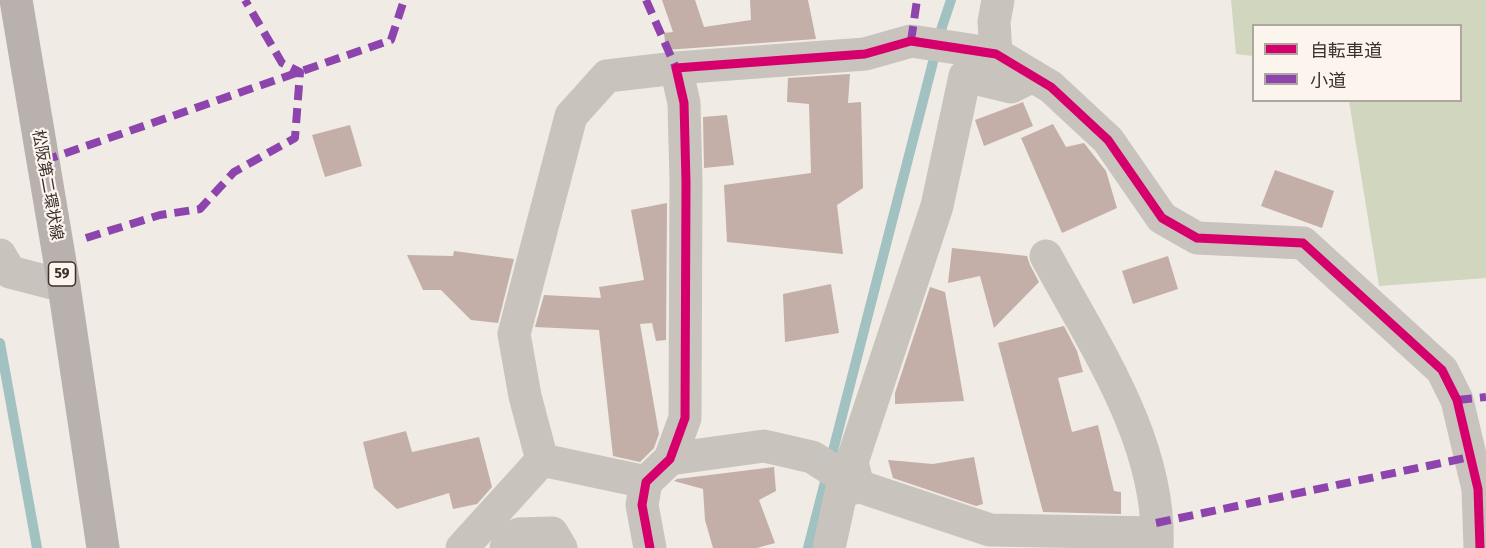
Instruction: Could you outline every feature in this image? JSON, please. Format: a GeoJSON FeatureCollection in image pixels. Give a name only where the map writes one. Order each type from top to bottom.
{"type":"FeatureCollection","features":[{"type":"Feature","properties":{"kind":"main road","name":"松阪第二環状線"},"geometry":{"type":"LineString","coordinates":[[16,0],[64,286],[103,548]]}},
{"type":"Feature","properties":{"kind":"street"},"geometry":{"type":"LineString","coordinates":[[996,54],[994,22],[998,0]]}},
{"type":"Feature","properties":{"kind":"street"},"geometry":{"type":"LineString","coordinates":[[542,460],[525,396],[514,334],[571,116],[607,76],[676,68],[865,54],[911,41],[996,54],[1051,87],[1107,140],[1162,218],[1197,238],[1303,243],[1442,370],[1457,400],[1478,489],[1480,548]]}},
{"type":"Feature","properties":{"kind":"street"},"geometry":{"type":"LineString","coordinates":[[650,548],[642,505],[646,482],[670,459],[685,418],[684,104],[676,68]]}},
{"type":"Feature","properties":{"kind":"street"},"geometry":{"type":"LineString","coordinates":[[858,486],[852,462],[938,207],[965,76],[1011,87],[1033,76]]}},
{"type":"Feature","properties":{"kind":"street"},"geometry":{"type":"LineString","coordinates":[[0,255],[10,272],[64,286]]}},
{"type":"Feature","properties":{"kind":"street"},"geometry":{"type":"LineString","coordinates":[[670,459],[764,446],[812,457],[858,486],[990,530],[1157,540],[1153,488],[1140,440],[1120,394],[1046,256]]}},
{"type":"Feature","properties":{"kind":"street"},"geometry":{"type":"LineString","coordinates":[[542,460],[646,482]]}},
{"type":"Feature","properties":{"kind":"street"},"geometry":{"type":"LineString","coordinates":[[462,548],[542,460]]}},
{"type":"Feature","properties":{"kind":"street"},"geometry":{"type":"LineString","coordinates":[[829,548],[841,493],[858,486]]}},
{"type":"Feature","properties":{"kind":"street"},"geometry":{"type":"LineString","coordinates":[[506,548],[519,534],[552,533],[561,548]]}},
{"type":"Feature","properties":{"kind":"green space"},"geometry":{"type":"Polygon","coordinates":[[[1231,0],[1486,0],[1486,278],[1379,286],[1349,102],[1462,102],[1462,24],[1252,24],[1252,56],[1236,54],[1231,0]]]}},
{"type":"Feature","properties":{"kind":"building"},"geometry":{"type":"Polygon","coordinates":[[[662,0],[695,0],[704,27],[751,20],[750,0],[808,0],[816,39],[666,50],[664,33],[673,32],[662,0]]]}},
{"type":"Feature","properties":{"kind":"building"},"geometry":{"type":"Polygon","coordinates":[[[850,74],[848,103],[861,102],[863,188],[837,205],[843,254],[727,242],[724,185],[811,173],[809,104],[787,102],[788,78],[850,74]]]}},
{"type":"Feature","properties":{"kind":"building"},"geometry":{"type":"Polygon","coordinates":[[[1023,102],[1033,126],[984,146],[975,120],[1023,102]]]}},
{"type":"Feature","properties":{"kind":"building"},"geometry":{"type":"Polygon","coordinates":[[[727,115],[734,165],[704,168],[703,117],[727,115]]]}},
{"type":"Feature","properties":{"kind":"building"},"geometry":{"type":"Polygon","coordinates":[[[1053,124],[1066,147],[1084,143],[1106,171],[1117,208],[1062,233],[1021,138],[1053,124]]]}},
{"type":"Feature","properties":{"kind":"building"},"geometry":{"type":"Polygon","coordinates":[[[350,125],[362,166],[325,177],[312,135],[350,125]]]}},
{"type":"Feature","properties":{"kind":"building"},"geometry":{"type":"Polygon","coordinates":[[[1275,170],[1334,191],[1322,228],[1261,206],[1275,170]]]}},
{"type":"Feature","properties":{"kind":"building"},"geometry":{"type":"Polygon","coordinates":[[[667,203],[666,340],[656,341],[652,323],[640,324],[659,434],[654,448],[640,462],[613,456],[599,330],[535,327],[544,295],[601,298],[599,287],[644,280],[631,210],[667,203]]]}},
{"type":"Feature","properties":{"kind":"building"},"geometry":{"type":"Polygon","coordinates":[[[952,248],[1027,256],[1039,282],[994,328],[980,276],[948,283],[952,248]]]}},
{"type":"Feature","properties":{"kind":"building"},"geometry":{"type":"Polygon","coordinates":[[[454,251],[514,259],[498,323],[471,320],[441,290],[423,290],[407,255],[453,256],[454,251]]]}},
{"type":"Feature","properties":{"kind":"building"},"geometry":{"type":"Polygon","coordinates":[[[1168,256],[1178,289],[1133,304],[1122,271],[1168,256]]]}},
{"type":"Feature","properties":{"kind":"building"},"geometry":{"type":"Polygon","coordinates":[[[831,284],[839,333],[785,342],[783,294],[831,284]]]}},
{"type":"Feature","properties":{"kind":"building"},"geometry":{"type":"Polygon","coordinates":[[[930,287],[945,292],[964,401],[895,404],[895,393],[930,287]]]}},
{"type":"Feature","properties":{"kind":"building"},"geometry":{"type":"Polygon","coordinates":[[[1064,326],[1077,351],[1083,372],[1058,378],[1072,432],[1098,425],[1114,491],[1121,492],[1121,514],[1043,512],[998,343],[1064,326]]]}},
{"type":"Feature","properties":{"kind":"building"},"geometry":{"type":"Polygon","coordinates":[[[406,431],[412,452],[479,437],[492,487],[477,504],[453,509],[449,493],[397,509],[374,488],[363,442],[406,431]]]}},
{"type":"Feature","properties":{"kind":"building"},"geometry":{"type":"Polygon","coordinates":[[[974,457],[983,504],[976,506],[893,478],[888,460],[933,464],[974,457]]]}},
{"type":"Feature","properties":{"kind":"building"},"geometry":{"type":"Polygon","coordinates":[[[774,467],[776,491],[759,500],[775,543],[757,548],[713,548],[705,520],[703,489],[674,481],[774,467]]]}},
{"type":"Feature","properties":{"kind":"waterway"},"geometry":{"type":"LineString","coordinates":[[808,548],[942,27],[951,0]]}},
{"type":"Feature","properties":{"kind":"waterway"},"geometry":{"type":"LineString","coordinates":[[0,343],[37,548]]}},
{"type":"Feature","properties":{"kind":"marked path"},"geometry":{"type":"LineString","coordinates":[[86,238],[160,215],[200,209],[234,172],[295,138],[300,72],[282,63],[245,0]]}},
{"type":"Feature","properties":{"kind":"marked path"},"geometry":{"type":"LineString","coordinates":[[43,161],[391,40],[404,0]]}},
{"type":"Feature","properties":{"kind":"marked path"},"geometry":{"type":"LineString","coordinates":[[646,0],[676,68]]}},
{"type":"Feature","properties":{"kind":"marked path"},"geometry":{"type":"LineString","coordinates":[[911,41],[917,0]]}},
{"type":"Feature","properties":{"kind":"marked path"},"geometry":{"type":"LineString","coordinates":[[1457,400],[1486,397]]}},
{"type":"Feature","properties":{"kind":"marked path"},"geometry":{"type":"LineString","coordinates":[[1156,523],[1470,457]]}},
{"type":"Feature","properties":{"kind":"cycle path"},"geometry":{"type":"LineString","coordinates":[[650,548],[642,505],[646,482],[670,459],[685,418],[684,103],[676,68],[865,54],[911,41],[996,54],[1051,87],[1108,140],[1162,218],[1197,238],[1303,243],[1442,370],[1457,400],[1478,489],[1480,548]]}}]}
